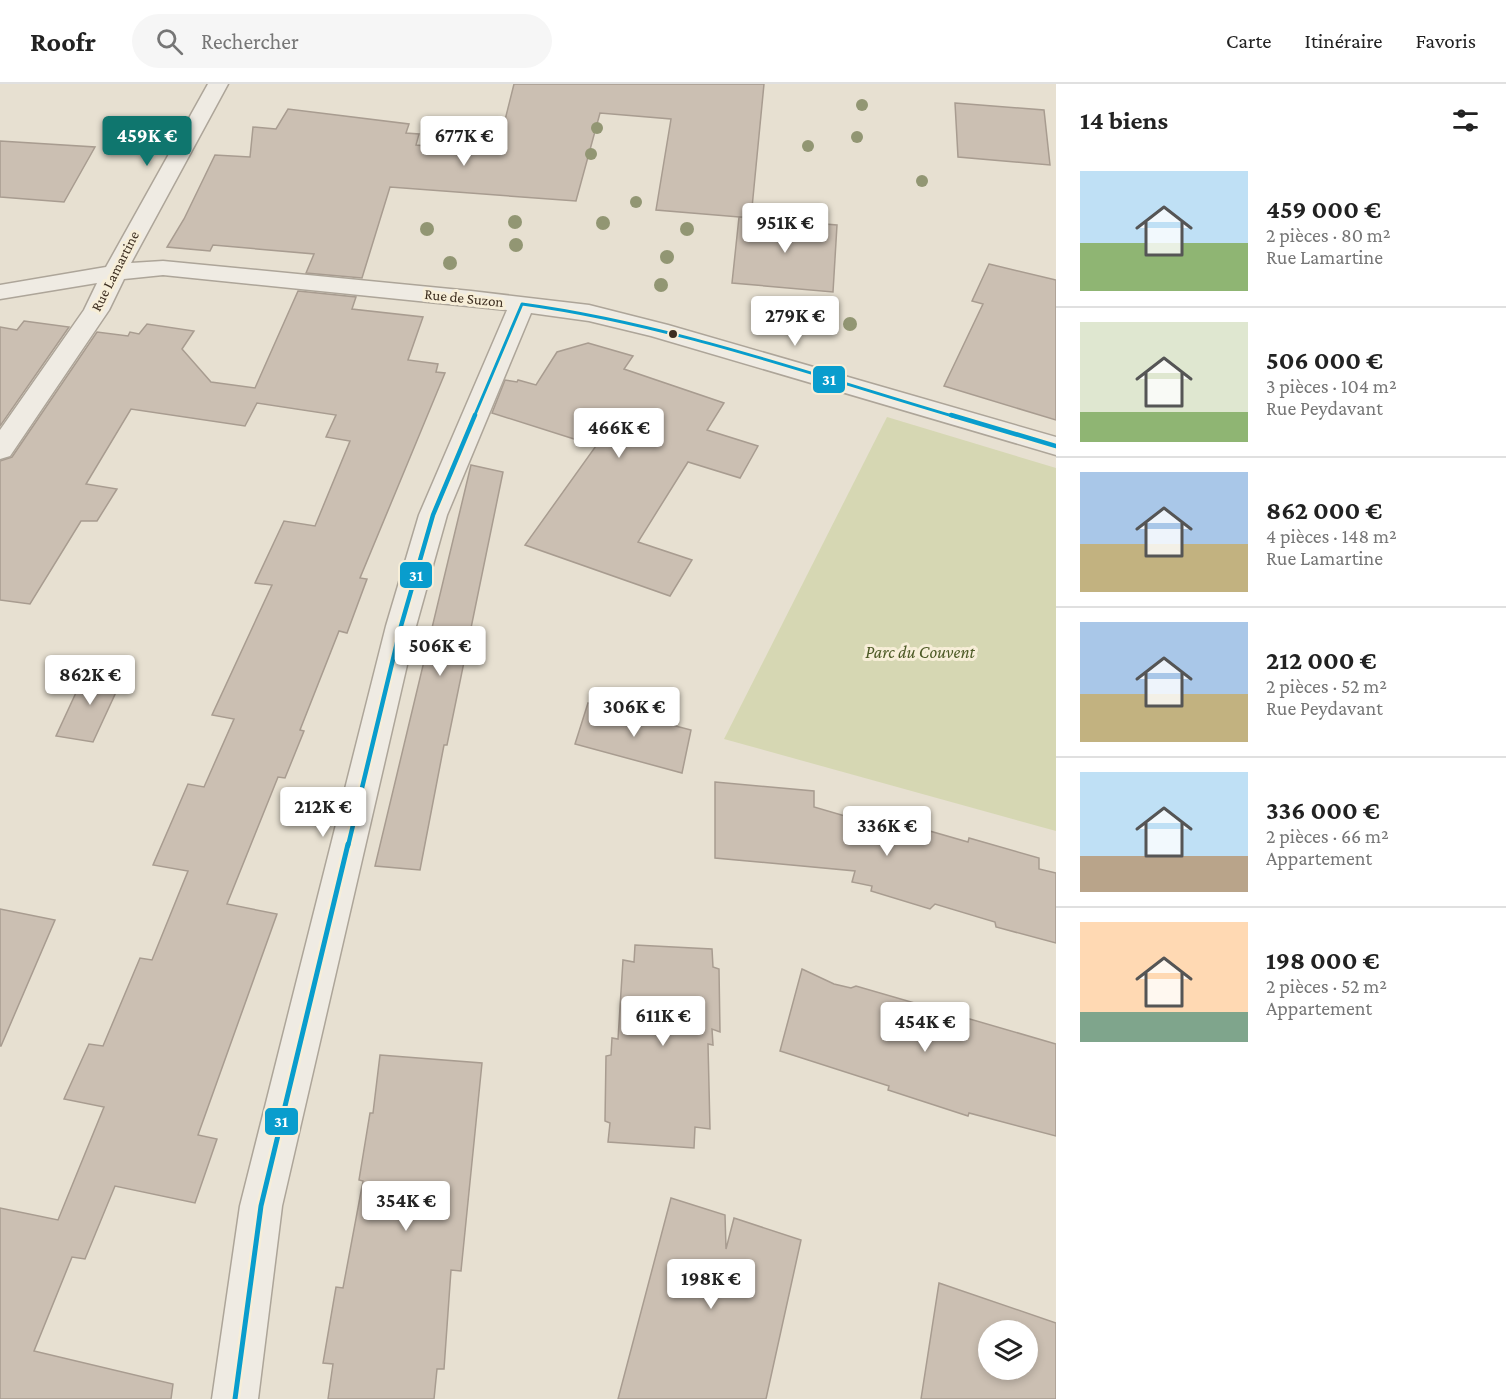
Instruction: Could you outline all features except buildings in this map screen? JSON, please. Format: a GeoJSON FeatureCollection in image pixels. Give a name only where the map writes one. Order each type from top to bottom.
{"type":"FeatureCollection","features":[{"type":"Feature","properties":{"kind":"street","name":"Rue Lamartine"},"geometry":{"type":"LineString","coordinates":[[0,450],[96,310],[146,210],[218,84]]}},
{"type":"Feature","properties":{"kind":"street","name":"Rue de Suzon"},"geometry":{"type":"LineString","coordinates":[[0,292],[117,272],[162,268],[522,304],[589,313],[659,330],[1056,446]]}},
{"type":"Feature","properties":{"kind":"street"},"geometry":{"type":"LineString","coordinates":[[235,1399],[261,1206],[401,626],[433,515],[522,304]]}},
{"type":"Feature","properties":{"kind":"green space","name":"Parc du Couvent"},"geometry":{"type":"Polygon","coordinates":[[[887,417],[1056,468],[1056,831],[724,739],[887,417]]]}},
{"type":"Feature","properties":{"kind":"transit line","name":"31"},"geometry":{"type":"LineString","coordinates":[[235,1399],[261,1206],[401,626],[433,515],[522,304],[589,313],[659,330],[1056,446]]}}]}
